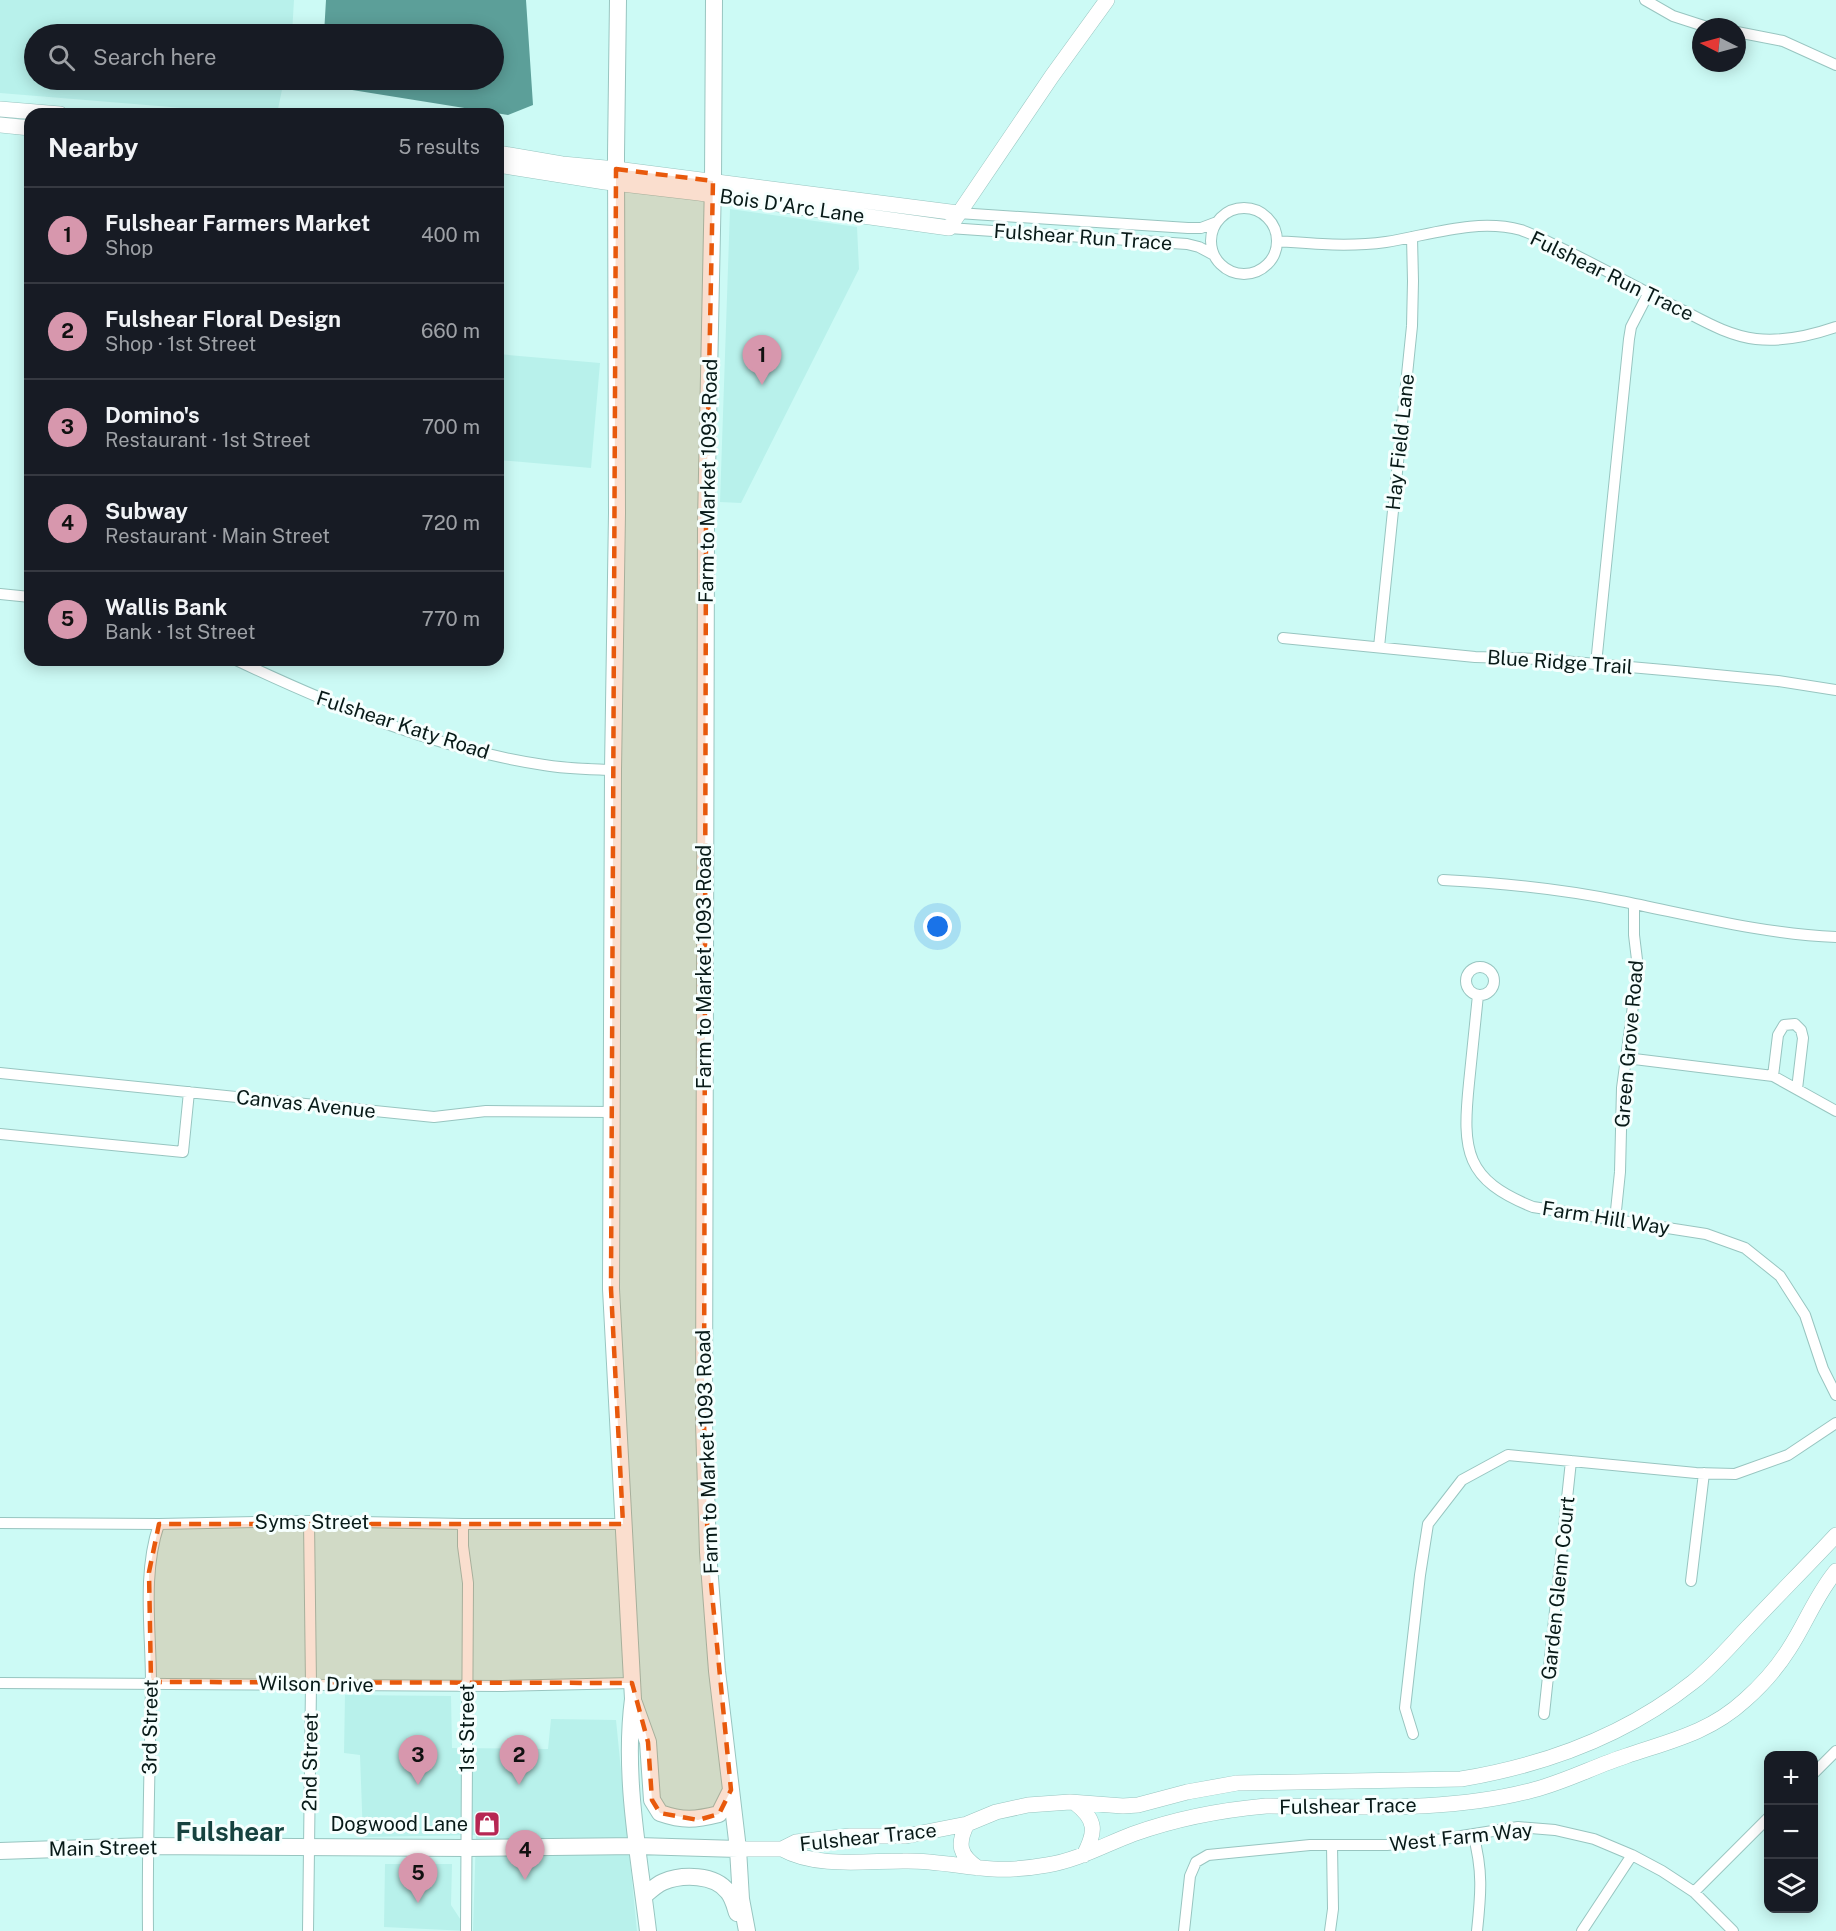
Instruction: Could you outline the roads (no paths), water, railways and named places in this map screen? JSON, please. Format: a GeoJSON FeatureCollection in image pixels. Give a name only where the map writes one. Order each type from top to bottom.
{"type":"FeatureCollection","features":[{"type":"Feature","properties":{"kind":"main road"},"geometry":{"type":"LineString","coordinates":[[618,0],[611,1289],[632,1691],[629,1731],[638,1846],[648,1931]]}},
{"type":"Feature","properties":{"kind":"main road","name":"Farm to Market 1093 Road"},"geometry":{"type":"LineString","coordinates":[[714,0],[713,188],[706,523],[704,1423],[708,1552],[717,1671],[738,1849],[745,1931]]}},
{"type":"Feature","properties":{"kind":"main road"},"geometry":{"type":"LineString","coordinates":[[632,1691],[648,1742],[652,1800],[660,1813],[676,1819],[698,1820],[718,1814],[731,1790]]}},
{"type":"Feature","properties":{"kind":"main road","name":"Main Street"},"geometry":{"type":"LineString","coordinates":[[0,1851],[147,1846],[308,1848],[638,1846]]}},
{"type":"Feature","properties":{"kind":"main road","name":"Fulshear Trace"},"geometry":{"type":"LineString","coordinates":[[638,1846],[738,1849]]}},
{"type":"Feature","properties":{"kind":"main road"},"geometry":{"type":"LineString","coordinates":[[644,1896],[660,1883],[674,1878],[709,1878],[729,1893],[745,1931]]}},
{"type":"Feature","properties":{"kind":"street"},"geometry":{"type":"LineString","coordinates":[[949,228],[1107,0]]}},
{"type":"Feature","properties":{"kind":"street"},"geometry":{"type":"LineString","coordinates":[[1645,0],[1673,16],[1692,22]]}},
{"type":"Feature","properties":{"kind":"street"},"geometry":{"type":"LineString","coordinates":[[1746,34],[1783,41],[1836,65]]}},
{"type":"Feature","properties":{"kind":"street"},"geometry":{"type":"LineString","coordinates":[[0,109],[24,111]]}},
{"type":"Feature","properties":{"kind":"street"},"geometry":{"type":"LineString","coordinates":[[0,125],[24,127]]}},
{"type":"Feature","properties":{"kind":"street"},"geometry":{"type":"LineString","coordinates":[[504,154],[616,176]]}},
{"type":"Feature","properties":{"kind":"street"},"geometry":{"type":"LineString","coordinates":[[504,166],[616,176]]}},
{"type":"Feature","properties":{"kind":"street","name":"Bois D'Arc Lane"},"geometry":{"type":"LineString","coordinates":[[616,176],[958,213]]}},
{"type":"Feature","properties":{"kind":"street","name":"Bois D'Arc Lane"},"geometry":{"type":"LineString","coordinates":[[713,188],[949,228]]}},
{"type":"Feature","properties":{"kind":"street"},"geometry":{"type":"LineString","coordinates":[[1240,207],[1259,211],[1272,223],[1277,241],[1270,262],[1251,273],[1240,274],[1230,271],[1221,264],[1214,255],[1211,238],[1217,222],[1231,210],[1240,207]]}},
{"type":"Feature","properties":{"kind":"street","name":"Fulshear Run Trace"},"geometry":{"type":"LineString","coordinates":[[958,213],[1188,228],[1201,228],[1217,222]]}},
{"type":"Feature","properties":{"kind":"street","name":"Fulshear Run Trace"},"geometry":{"type":"LineString","coordinates":[[1277,241],[1365,244],[1472,226],[1502,227],[1521,231],[1594,264],[1648,294],[1718,328],[1754,338],[1771,340],[1800,337],[1836,327]]}},
{"type":"Feature","properties":{"kind":"street","name":"Fulshear Run Trace"},"geometry":{"type":"LineString","coordinates":[[949,228],[1187,244],[1214,255]]}},
{"type":"Feature","properties":{"kind":"street","name":"Hay Field Lane"},"geometry":{"type":"LineString","coordinates":[[1379,647],[1412,326],[1412,237]]}},
{"type":"Feature","properties":{"kind":"street"},"geometry":{"type":"LineString","coordinates":[[1596,664],[1629,339],[1631,327],[1648,294]]}},
{"type":"Feature","properties":{"kind":"street"},"geometry":{"type":"LineString","coordinates":[[0,594],[24,596]]}},
{"type":"Feature","properties":{"kind":"street","name":"Blue Ridge Trail"},"geometry":{"type":"LineString","coordinates":[[1283,638],[1475,657],[1596,664],[1778,681],[1836,690]]}},
{"type":"Feature","properties":{"kind":"street","name":"Fulshear Katy Road"},"geometry":{"type":"LineString","coordinates":[[248,666],[298,690],[418,734],[458,746],[546,766],[613,770]]}},
{"type":"Feature","properties":{"kind":"street"},"geometry":{"type":"LineString","coordinates":[[1443,880],[1562,892],[1634,904],[1704,920],[1836,937]]}},
{"type":"Feature","properties":{"kind":"street","name":"Green Grove Road"},"geometry":{"type":"LineString","coordinates":[[1615,1220],[1620,1172],[1620,1111],[1638,968],[1633,926],[1634,904]]}},
{"type":"Feature","properties":{"kind":"street","name":"Farm Hill Way"},"geometry":{"type":"LineString","coordinates":[[1478,995],[1465,1122],[1467,1147],[1473,1163],[1485,1179],[1496,1190],[1533,1207],[1706,1234],[1745,1248],[1780,1276],[1805,1315],[1823,1369],[1836,1395]]}},
{"type":"Feature","properties":{"kind":"street"},"geometry":{"type":"LineString","coordinates":[[1773,1076],[1779,1032],[1784,1025],[1795,1024],[1801,1030],[1803,1038],[1797,1089]]}},
{"type":"Feature","properties":{"kind":"street"},"geometry":{"type":"LineString","coordinates":[[1626,1058],[1773,1076],[1836,1111]]}},
{"type":"Feature","properties":{"kind":"street","name":"Canvas Avenue"},"geometry":{"type":"LineString","coordinates":[[0,1073],[434,1117],[486,1111],[612,1112]]}},
{"type":"Feature","properties":{"kind":"street"},"geometry":{"type":"LineString","coordinates":[[0,1134],[183,1152],[189,1092]]}},
{"type":"Feature","properties":{"kind":"street"},"geometry":{"type":"LineString","coordinates":[[1413,1734],[1405,1708],[1428,1524],[1462,1480],[1508,1455],[1700,1473],[1735,1474],[1788,1455],[1836,1423]]}},
{"type":"Feature","properties":{"kind":"street","name":"Garden Glenn Court"},"geometry":{"type":"LineString","coordinates":[[1544,1714],[1571,1461]]}},
{"type":"Feature","properties":{"kind":"street"},"geometry":{"type":"LineString","coordinates":[[1691,1581],[1700,1473]]}},
{"type":"Feature","properties":{"kind":"street","name":"Syms Street"},"geometry":{"type":"LineString","coordinates":[[0,1523],[159,1524],[309,1521],[623,1524]]}},
{"type":"Feature","properties":{"kind":"street","name":"2nd Street"},"geometry":{"type":"LineString","coordinates":[[308,1931],[311,1684],[309,1521]]}},
{"type":"Feature","properties":{"kind":"street","name":"3rd Street"},"geometry":{"type":"LineString","coordinates":[[148,1931],[147,1846],[151,1682],[149,1572],[152,1545],[159,1524]]}},
{"type":"Feature","properties":{"kind":"street","name":"1st Street"},"geometry":{"type":"LineString","coordinates":[[463,1524],[463,1546],[468,1583],[466,1931]]}},
{"type":"Feature","properties":{"kind":"street","name":"Fulshear Trace"},"geometry":{"type":"LineString","coordinates":[[738,1849],[782,1849],[796,1842],[850,1836],[906,1836],[967,1824],[1014,1808],[1050,1803],[1138,1805],[1187,1792],[1237,1783],[1461,1779],[1496,1773],[1560,1755],[1586,1746],[1636,1722],[1695,1680],[1836,1535]]}},
{"type":"Feature","properties":{"kind":"street","name":"Fulshear Trace"},"geometry":{"type":"LineString","coordinates":[[782,1849],[796,1857],[837,1861],[927,1861],[978,1868],[1036,1867],[1084,1856],[1134,1834],[1201,1815],[1240,1808],[1434,1805],[1502,1797],[1567,1780],[1622,1757],[1686,1737],[1727,1714],[1752,1694],[1776,1668],[1836,1571]]}},
{"type":"Feature","properties":{"kind":"street","name":"Wilson Drive"},"geometry":{"type":"LineString","coordinates":[[0,1683],[467,1685],[632,1691]]}},
{"type":"Feature","properties":{"kind":"street"},"geometry":{"type":"LineString","coordinates":[[1818,1769],[1836,1751]]}},
{"type":"Feature","properties":{"kind":"street"},"geometry":{"type":"LineString","coordinates":[[1496,1773],[1502,1797]]}},
{"type":"Feature","properties":{"kind":"street"},"geometry":{"type":"LineString","coordinates":[[1075,1803],[1089,1814],[1093,1826],[1092,1840],[1084,1856]]}},
{"type":"Feature","properties":{"kind":"street"},"geometry":{"type":"LineString","coordinates":[[1694,1892],[1764,1822]]}},
{"type":"Feature","properties":{"kind":"street"},"geometry":{"type":"LineString","coordinates":[[967,1824],[962,1834],[963,1854],[967,1861],[978,1868]]}},
{"type":"Feature","properties":{"kind":"street","name":"West Farm Way"},"geometry":{"type":"LineString","coordinates":[[1184,1931],[1190,1876],[1196,1862],[1208,1855],[1310,1845],[1387,1845],[1518,1827],[1555,1830],[1593,1839],[1632,1855],[1694,1892],[1734,1931]]}},
{"type":"Feature","properties":{"kind":"street"},"geometry":{"type":"LineString","coordinates":[[1473,1834],[1479,1857],[1481,1889],[1477,1931]]}},
{"type":"Feature","properties":{"kind":"street"},"geometry":{"type":"LineString","coordinates":[[1330,1931],[1333,1909],[1332,1845]]}},
{"type":"Feature","properties":{"kind":"street"},"geometry":{"type":"LineString","coordinates":[[1582,1931],[1632,1855]]}},
{"type":"Feature","properties":{"kind":"place","name":"Fulshear Farmers Market"},"geometry":{"type":"Point","coordinates":[762,385]}},
{"type":"Feature","properties":{"kind":"place","name":"Domino's"},"geometry":{"type":"Point","coordinates":[418,1785]}},
{"type":"Feature","properties":{"kind":"place","name":"Fulshear Floral Design"},"geometry":{"type":"Point","coordinates":[519,1785]}},
{"type":"Feature","properties":{"kind":"place","name":"Dogwood Lane"},"geometry":{"type":"Point","coordinates":[487,1824]}},
{"type":"Feature","properties":{"kind":"place","name":"Subway"},"geometry":{"type":"Point","coordinates":[525,1880]}},
{"type":"Feature","properties":{"kind":"place","name":"Wallis Bank"},"geometry":{"type":"Point","coordinates":[418,1903]}},
{"type":"Feature","properties":{"kind":"district","name":"Fulshear"},"geometry":{"type":"Point","coordinates":[230,1831]}}]}
